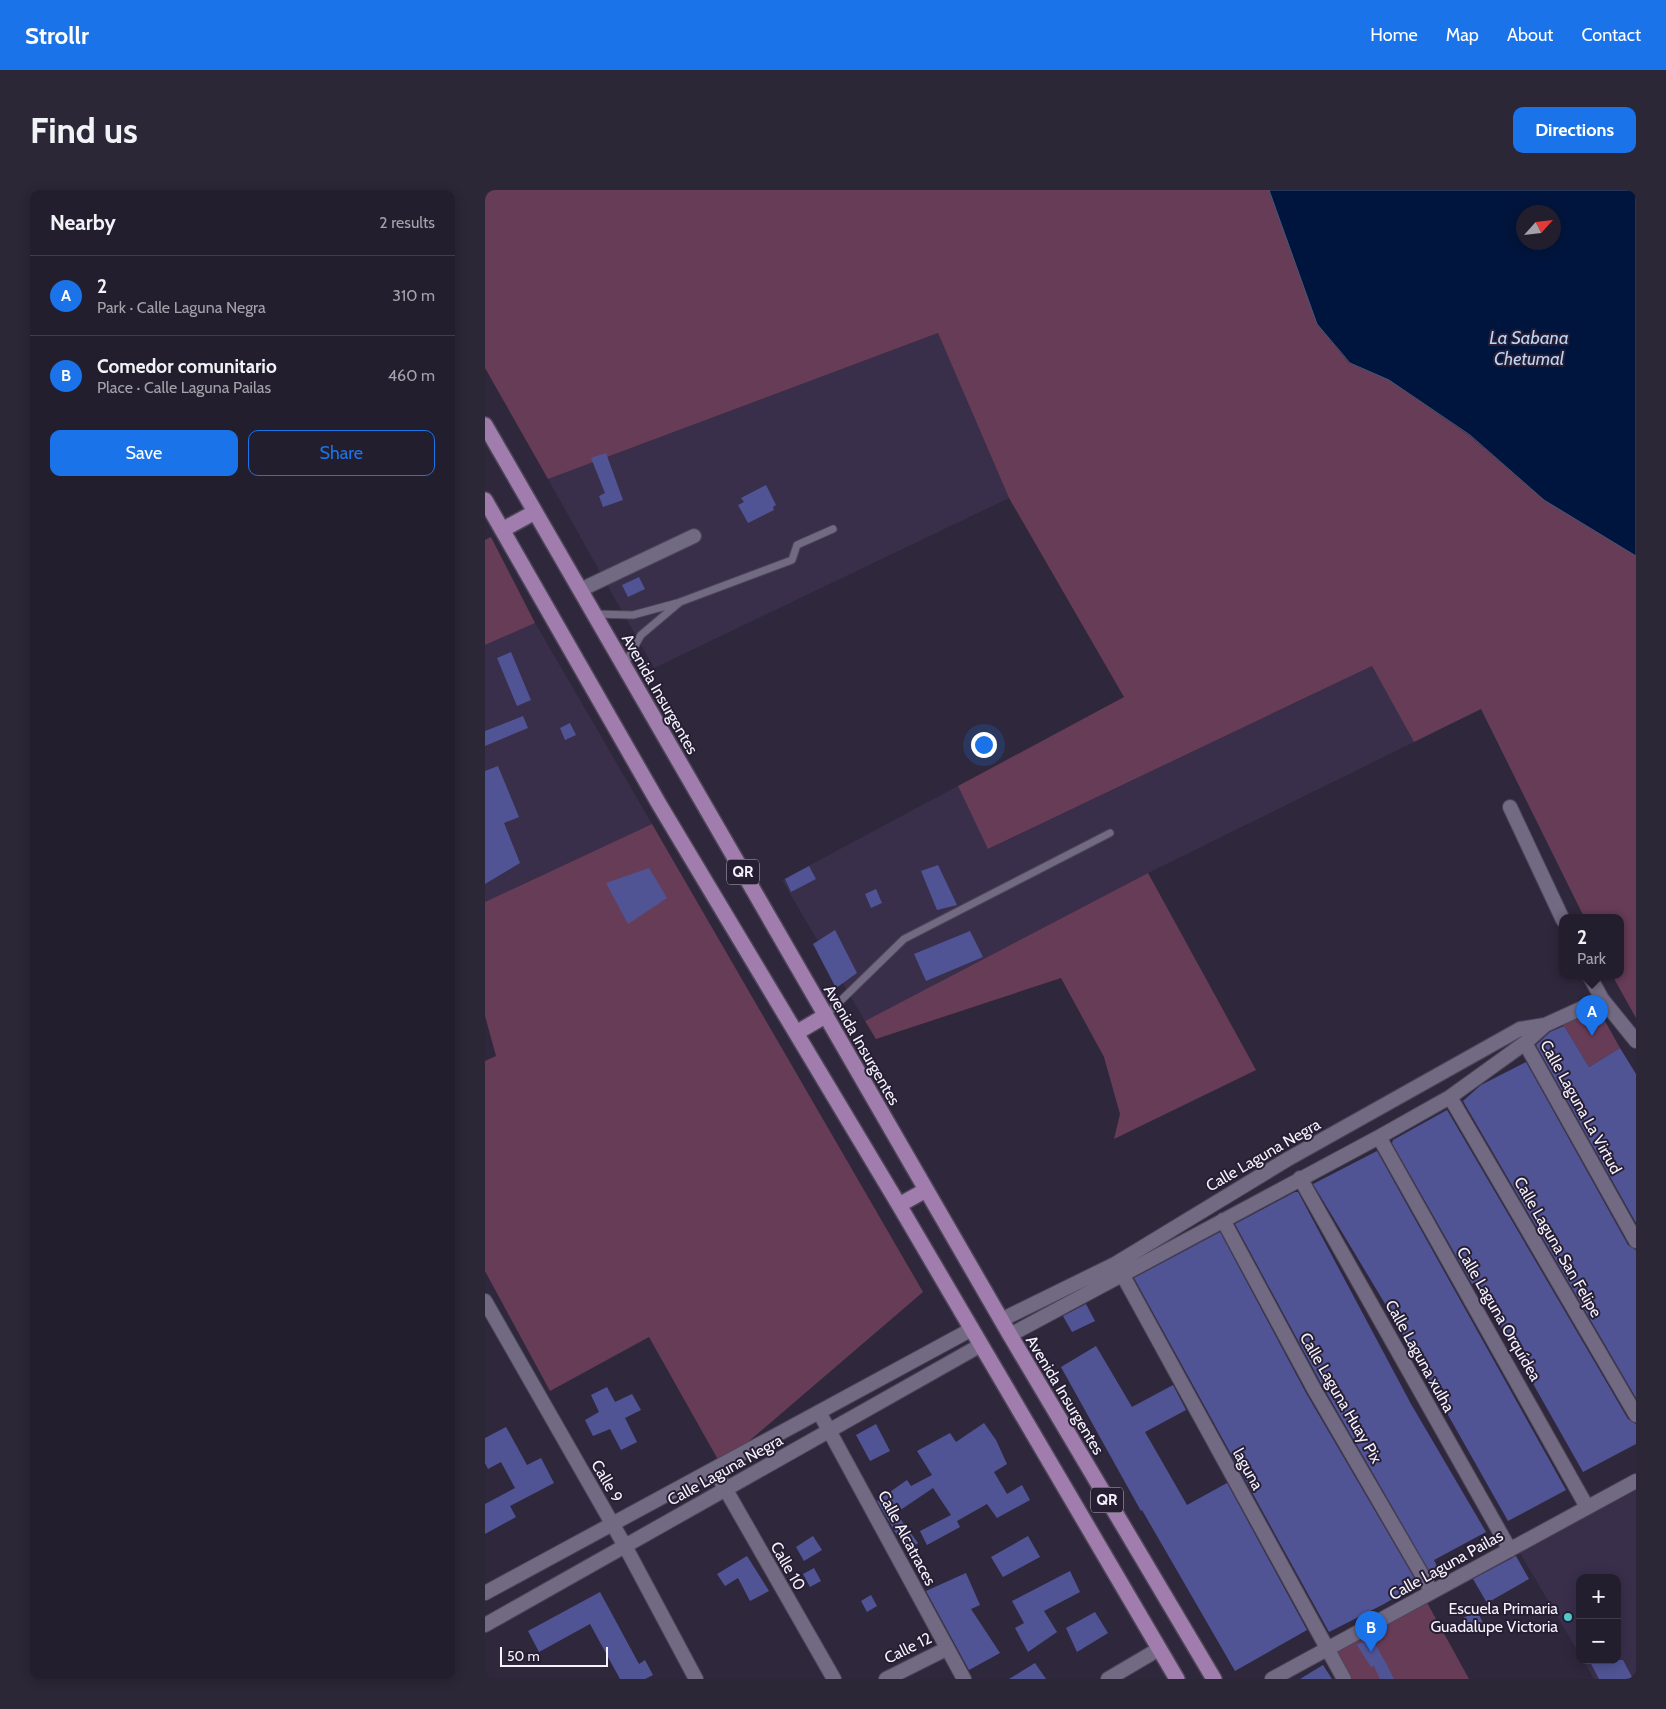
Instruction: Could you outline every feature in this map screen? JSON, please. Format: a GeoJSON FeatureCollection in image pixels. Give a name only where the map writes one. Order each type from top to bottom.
{"type":"FeatureCollection","features":[{"type":"Feature","properties":{"kind":"main road","name":"Avenida Insurgentes"},"geometry":{"type":"LineString","coordinates":[[485,425],[1009,1335],[1213,1679]]}},
{"type":"Feature","properties":{"kind":"main road","name":"QR"},"geometry":{"type":"LineString","coordinates":[[485,500],[659,804],[899,1205],[1177,1679]]}},
{"type":"Feature","properties":{"kind":"main road"},"geometry":{"type":"LineString","coordinates":[[502,530],[535,512]]}},
{"type":"Feature","properties":{"kind":"main road"},"geometry":{"type":"LineString","coordinates":[[796,1033],[825,1016]]}},
{"type":"Feature","properties":{"kind":"main road"},"geometry":{"type":"LineString","coordinates":[[899,1205],[926,1190]]}},
{"type":"Feature","properties":{"kind":"street"},"geometry":{"type":"LineString","coordinates":[[580,590],[694,536]]}},
{"type":"Feature","properties":{"kind":"street"},"geometry":{"type":"LineString","coordinates":[[1510,807],[1560,914]]}},
{"type":"Feature","properties":{"kind":"street"},"geometry":{"type":"LineString","coordinates":[[1591,979],[1602,999],[1636,1041]]}},
{"type":"Feature","properties":{"kind":"street","name":"Calle Laguna Negra"},"geometry":{"type":"LineString","coordinates":[[1001,1320],[1115,1264],[1288,1159],[1520,1029],[1545,1025],[1602,999]]}},
{"type":"Feature","properties":{"kind":"street","name":"Calle Laguna Negra"},"geometry":{"type":"LineString","coordinates":[[1009,1335],[1300,1178],[1379,1138],[1450,1097],[1525,1044],[1545,1025]]}},
{"type":"Feature","properties":{"kind":"street","name":"Calle Laguna La Virtud"},"geometry":{"type":"LineString","coordinates":[[1525,1044],[1636,1241]]}},
{"type":"Feature","properties":{"kind":"street","name":"Calle Laguna San Felipe"},"geometry":{"type":"LineString","coordinates":[[1450,1097],[1636,1415]]}},
{"type":"Feature","properties":{"kind":"street","name":"Calle Laguna Orquídea"},"geometry":{"type":"LineString","coordinates":[[1379,1138],[1587,1507]]}},
{"type":"Feature","properties":{"kind":"street","name":"Calle Laguna xulha"},"geometry":{"type":"LineString","coordinates":[[1300,1178],[1510,1550]]}},
{"type":"Feature","properties":{"kind":"street","name":"Calle Laguna Huay Pix"},"geometry":{"type":"LineString","coordinates":[[1223,1220],[1314,1389],[1432,1592]]}},
{"type":"Feature","properties":{"kind":"street","name":"laguna"},"geometry":{"type":"LineString","coordinates":[[1122,1274],[1344,1679]]}},
{"type":"Feature","properties":{"kind":"street","name":"Calle 9"},"geometry":{"type":"LineString","coordinates":[[485,1303],[625,1546],[697,1679]]}},
{"type":"Feature","properties":{"kind":"street","name":"Calle Laguna Negra"},"geometry":{"type":"LineString","coordinates":[[485,1594],[972,1329]]}},
{"type":"Feature","properties":{"kind":"street","name":"Calle Laguna Negra"},"geometry":{"type":"LineString","coordinates":[[485,1625],[981,1345]]}},
{"type":"Feature","properties":{"kind":"street","name":"Calle Alcatraces"},"geometry":{"type":"LineString","coordinates":[[819,1412],[946,1649],[964,1679]]}},
{"type":"Feature","properties":{"kind":"street","name":"Calle 10"},"geometry":{"type":"LineString","coordinates":[[714,1469],[834,1679]]}},
{"type":"Feature","properties":{"kind":"street","name":"Calle Laguna Pailas"},"geometry":{"type":"LineString","coordinates":[[1272,1679],[1636,1481]]}},
{"type":"Feature","properties":{"kind":"street","name":"Calle 12"},"geometry":{"type":"LineString","coordinates":[[886,1679],[946,1649]]}},
{"type":"Feature","properties":{"kind":"street"},"geometry":{"type":"LineString","coordinates":[[1108,1679],[1159,1649]]}},
{"type":"Feature","properties":{"kind":"lane"},"geometry":{"type":"LineString","coordinates":[[594,614],[633,614],[680,602],[792,560],[797,545],[833,529]]}},
{"type":"Feature","properties":{"kind":"lane"},"geometry":{"type":"LineString","coordinates":[[624,665],[641,636],[680,602]]}},
{"type":"Feature","properties":{"kind":"lane"},"geometry":{"type":"LineString","coordinates":[[825,1016],[904,939],[1110,833]]}},
{"type":"Feature","properties":{"kind":"shaded area"},"geometry":{"type":"Polygon","coordinates":[[[485,190],[1269,190],[1317,324],[1349,363],[1389,380],[1470,436],[1544,500],[1636,556],[1636,1018],[1614,979],[1624,979],[1624,914],[1583,914],[1481,709],[1414,742],[1372,666],[988,849],[958,786],[1124,697],[1009,498],[938,333],[548,479],[485,368],[485,190]]]}},
{"type":"Feature","properties":{"kind":"shaded area"},"geometry":{"type":"Polygon","coordinates":[[[938,333],[1009,498],[654,668],[548,479],[938,333]]]}},
{"type":"Feature","properties":{"kind":"shaded area"},"geometry":{"type":"Polygon","coordinates":[[[491,537],[535,623],[485,645],[485,540],[491,537]]]}},
{"type":"Feature","properties":{"kind":"shaded area"},"geometry":{"type":"Polygon","coordinates":[[[535,623],[652,824],[485,902],[485,645],[535,623]]]}},
{"type":"Feature","properties":{"kind":"shaded area"},"geometry":{"type":"Polygon","coordinates":[[[1372,666],[1414,742],[1148,873],[865,1021],[782,880],[958,786],[989,849],[1372,666]]]}},
{"type":"Feature","properties":{"kind":"shaded area"},"geometry":{"type":"Polygon","coordinates":[[[652,824],[923,1292],[721,1465],[649,1337],[550,1391],[485,1271],[485,1061],[496,1056],[485,1016],[485,902],[652,824]]]}},
{"type":"Feature","properties":{"kind":"shaded area"},"geometry":{"type":"Polygon","coordinates":[[[1148,873],[1256,1070],[1114,1139],[1120,1114],[1104,1057],[1061,978],[876,1039],[865,1021],[1148,873]]]}},
{"type":"Feature","properties":{"kind":"shaded area"},"geometry":{"type":"Polygon","coordinates":[[[1596,1005],[1620,1048],[1589,1067],[1562,1023],[1596,1005]]]}},
{"type":"Feature","properties":{"kind":"shaded area","name":"Escuela Primaria Guadalupe Victoria"},"geometry":{"type":"Polygon","coordinates":[[[1636,1490],[1636,1679],[1594,1679],[1585,1664],[1621,1664],[1621,1574],[1576,1574],[1576,1648],[1520,1553],[1636,1490]]]}},
{"type":"Feature","properties":{"kind":"shaded area"},"geometry":{"type":"Polygon","coordinates":[[[1425,1599],[1469,1679],[1349,1679],[1330,1650],[1425,1599]]]}},
{"type":"Feature","properties":{"kind":"water","name":"La Sabana Chetumal"},"geometry":{"type":"Polygon","coordinates":[[[1269,190],[1636,190],[1636,556],[1544,500],[1470,435],[1389,380],[1350,363],[1317,324],[1269,190]]]}},
{"type":"Feature","properties":{"kind":"building"},"geometry":{"type":"Polygon","coordinates":[[[606,453],[623,500],[603,507],[599,496],[605,493],[591,458],[606,453]]]}},
{"type":"Feature","properties":{"kind":"building"},"geometry":{"type":"Polygon","coordinates":[[[766,485],[776,505],[773,507],[774,510],[748,523],[738,505],[744,502],[741,498],[766,485]]]}},
{"type":"Feature","properties":{"kind":"building"},"geometry":{"type":"Polygon","coordinates":[[[639,577],[645,589],[628,597],[622,585],[639,577]]]}},
{"type":"Feature","properties":{"kind":"building"},"geometry":{"type":"Polygon","coordinates":[[[511,652],[531,700],[517,706],[497,658],[511,652]]]}},
{"type":"Feature","properties":{"kind":"building"},"geometry":{"type":"Polygon","coordinates":[[[523,716],[528,728],[485,746],[485,731],[523,716]]]}},
{"type":"Feature","properties":{"kind":"building"},"geometry":{"type":"Polygon","coordinates":[[[570,723],[576,735],[565,740],[560,728],[570,723]]]}},
{"type":"Feature","properties":{"kind":"building"},"geometry":{"type":"Polygon","coordinates":[[[498,766],[519,817],[504,823],[520,863],[485,884],[485,771],[498,766]]]}},
{"type":"Feature","properties":{"kind":"building"},"geometry":{"type":"Polygon","coordinates":[[[938,865],[957,905],[937,910],[921,871],[938,865]]]}},
{"type":"Feature","properties":{"kind":"building"},"geometry":{"type":"Polygon","coordinates":[[[809,866],[816,879],[791,892],[785,879],[809,866]]]}},
{"type":"Feature","properties":{"kind":"building"},"geometry":{"type":"Polygon","coordinates":[[[649,868],[667,898],[628,924],[606,883],[649,868]]]}},
{"type":"Feature","properties":{"kind":"building"},"geometry":{"type":"Polygon","coordinates":[[[876,889],[882,903],[871,908],[865,894],[876,889]]]}},
{"type":"Feature","properties":{"kind":"building"},"geometry":{"type":"Polygon","coordinates":[[[835,930],[857,973],[836,988],[813,944],[835,930]]]}},
{"type":"Feature","properties":{"kind":"building"},"geometry":{"type":"Polygon","coordinates":[[[970,931],[983,957],[926,981],[914,954],[970,931]]]}},
{"type":"Feature","properties":{"kind":"building"},"geometry":{"type":"Polygon","coordinates":[[[1564,1026],[1589,1067],[1620,1048],[1636,1074],[1636,1223],[1536,1045],[1550,1032],[1564,1026]]]}},
{"type":"Feature","properties":{"kind":"building"},"geometry":{"type":"Polygon","coordinates":[[[1526,1062],[1628,1245],[1636,1250],[1636,1398],[1463,1101],[1481,1085],[1526,1062]]]}},
{"type":"Feature","properties":{"kind":"building"},"geometry":{"type":"Polygon","coordinates":[[[1447,1110],[1628,1419],[1636,1424],[1636,1444],[1583,1472],[1475,1282],[1472,1284],[1392,1143],[1393,1140],[1447,1110]]]}},
{"type":"Feature","properties":{"kind":"building"},"geometry":{"type":"Polygon","coordinates":[[[1377,1151],[1566,1490],[1508,1521],[1387,1307],[1313,1184],[1377,1151]]]}},
{"type":"Feature","properties":{"kind":"building"},"geometry":{"type":"Polygon","coordinates":[[[1298,1192],[1411,1404],[1486,1532],[1434,1560],[1439,1570],[1431,1574],[1322,1385],[1235,1224],[1298,1192]]]}},
{"type":"Feature","properties":{"kind":"building"},"geometry":{"type":"Polygon","coordinates":[[[1220,1232],[1306,1393],[1416,1581],[1416,1585],[1384,1604],[1329,1632],[1134,1278],[1220,1232]]]}},
{"type":"Feature","properties":{"kind":"building"},"geometry":{"type":"Polygon","coordinates":[[[1086,1304],[1095,1321],[1072,1332],[1063,1316],[1086,1304]]]}},
{"type":"Feature","properties":{"kind":"building"},"geometry":{"type":"Polygon","coordinates":[[[1096,1346],[1132,1407],[1173,1385],[1186,1410],[1145,1432],[1187,1505],[1227,1483],[1307,1630],[1235,1671],[1141,1511],[1061,1367],[1096,1346]]]}},
{"type":"Feature","properties":{"kind":"building"},"geometry":{"type":"Polygon","coordinates":[[[607,1387],[615,1402],[632,1394],[641,1410],[625,1418],[637,1442],[621,1450],[610,1429],[593,1436],[585,1420],[599,1412],[591,1395],[607,1387]]]}},
{"type":"Feature","properties":{"kind":"building"},"geometry":{"type":"Polygon","coordinates":[[[984,1423],[996,1440],[1007,1464],[994,1472],[1007,1494],[1022,1485],[1030,1500],[997,1518],[987,1504],[957,1521],[960,1527],[927,1545],[920,1531],[951,1515],[933,1488],[896,1513],[918,1543],[907,1552],[877,1501],[907,1480],[911,1486],[932,1475],[917,1451],[950,1433],[956,1442],[984,1423]]]}},
{"type":"Feature","properties":{"kind":"building"},"geometry":{"type":"Polygon","coordinates":[[[876,1424],[890,1451],[870,1461],[856,1435],[876,1424]]]}},
{"type":"Feature","properties":{"kind":"building"},"geometry":{"type":"Polygon","coordinates":[[[506,1427],[527,1465],[541,1458],[554,1483],[510,1506],[516,1517],[485,1534],[485,1504],[515,1488],[501,1462],[488,1469],[485,1463],[485,1438],[506,1427]]]}},
{"type":"Feature","properties":{"kind":"building"},"geometry":{"type":"Polygon","coordinates":[[[813,1536],[822,1550],[804,1561],[796,1547],[813,1536]]]}},
{"type":"Feature","properties":{"kind":"building"},"geometry":{"type":"Polygon","coordinates":[[[1028,1536],[1040,1557],[1003,1577],[991,1557],[1028,1536]]]}},
{"type":"Feature","properties":{"kind":"building"},"geometry":{"type":"Polygon","coordinates":[[[747,1556],[769,1591],[750,1601],[738,1578],[725,1586],[717,1574],[747,1556]]]}},
{"type":"Feature","properties":{"kind":"building"},"geometry":{"type":"Polygon","coordinates":[[[1516,1556],[1529,1579],[1487,1603],[1473,1579],[1516,1556]]]}},
{"type":"Feature","properties":{"kind":"building"},"geometry":{"type":"Polygon","coordinates":[[[814,1568],[821,1581],[810,1587],[803,1574],[814,1568]]]}},
{"type":"Feature","properties":{"kind":"building"},"geometry":{"type":"Polygon","coordinates":[[[1070,1571],[1080,1592],[1044,1611],[1057,1632],[1028,1652],[1015,1628],[1024,1623],[1012,1601],[1070,1571]]]}},
{"type":"Feature","properties":{"kind":"building"},"geometry":{"type":"Polygon","coordinates":[[[966,1573],[980,1605],[971,1609],[1000,1653],[969,1670],[926,1591],[966,1573]]]}},
{"type":"Feature","properties":{"kind":"building"},"geometry":{"type":"Polygon","coordinates":[[[600,1592],[639,1664],[645,1660],[653,1675],[645,1679],[620,1679],[590,1624],[539,1652],[528,1631],[600,1592]]]}},
{"type":"Feature","properties":{"kind":"building"},"geometry":{"type":"Polygon","coordinates":[[[871,1595],[877,1606],[867,1612],[861,1601],[871,1595]]]}},
{"type":"Feature","properties":{"kind":"building"},"geometry":{"type":"Polygon","coordinates":[[[1477,1611],[1483,1623],[1469,1630],[1463,1618],[1477,1611]]]}},
{"type":"Feature","properties":{"kind":"building"},"geometry":{"type":"Polygon","coordinates":[[[1095,1612],[1108,1633],[1077,1652],[1066,1628],[1095,1612]]]}},
{"type":"Feature","properties":{"kind":"building"},"geometry":{"type":"Polygon","coordinates":[[[1371,1637],[1394,1679],[1380,1679],[1374,1666],[1371,1667],[1357,1645],[1371,1637]]]}},
{"type":"Feature","properties":{"kind":"building"},"geometry":{"type":"Polygon","coordinates":[[[1621,1660],[1623,1660],[1633,1679],[1599,1679],[1591,1664],[1621,1664],[1621,1660]]]}},
{"type":"Feature","properties":{"kind":"building"},"geometry":{"type":"Polygon","coordinates":[[[1035,1663],[1046,1679],[1009,1679],[1035,1663]]]}},
{"type":"Feature","properties":{"kind":"building"},"geometry":{"type":"Polygon","coordinates":[[[1323,1665],[1332,1679],[1300,1679],[1323,1665]]]}},
{"type":"Feature","properties":{"kind":"place","name":"2"},"geometry":{"type":"Point","coordinates":[1592,1036]}},
{"type":"Feature","properties":{"kind":"place","name":"Escuela Primaria Guadalupe Victoria"},"geometry":{"type":"Point","coordinates":[1568,1617]}},
{"type":"Feature","properties":{"kind":"place","name":"Comedor comunitario"},"geometry":{"type":"Point","coordinates":[1371,1652]}}]}
